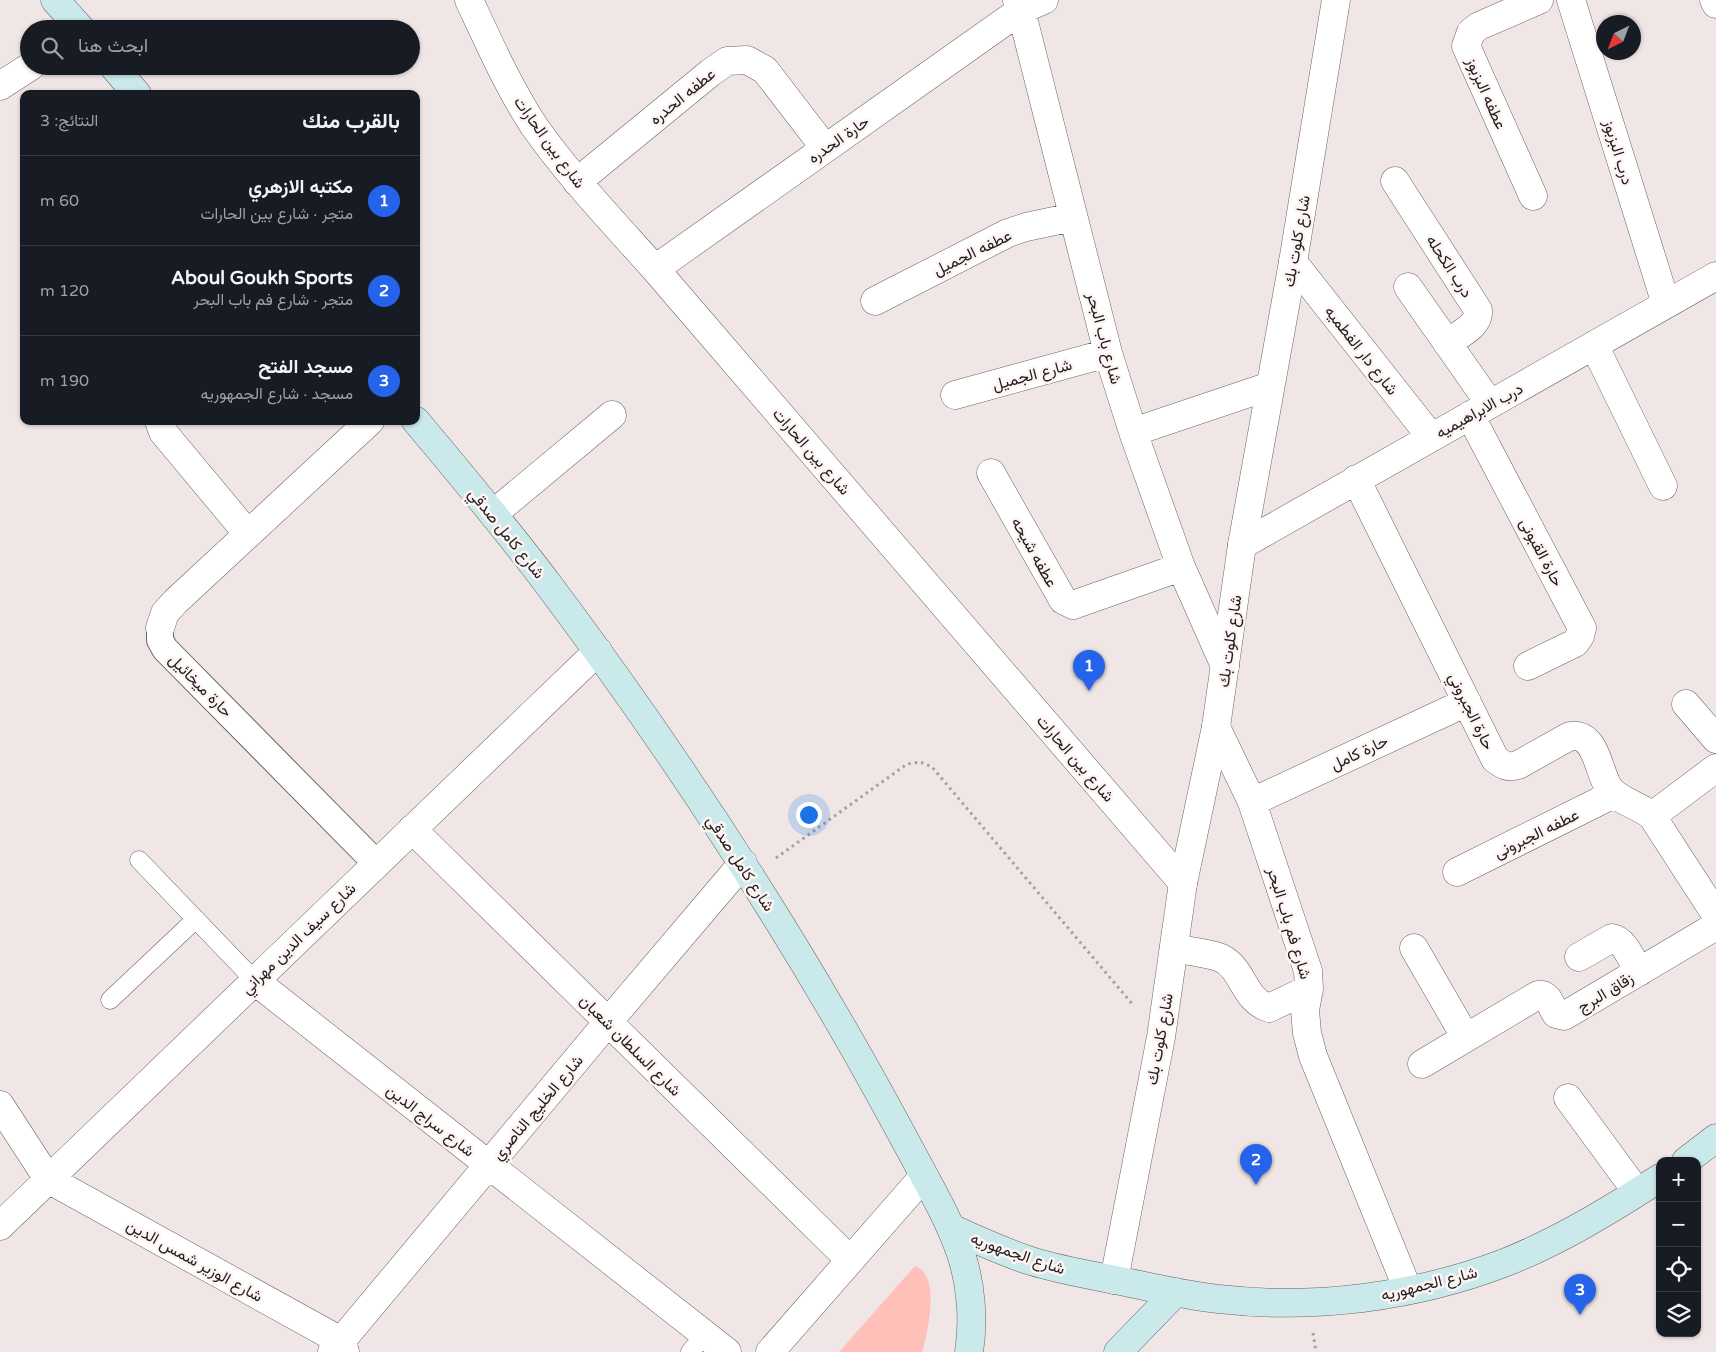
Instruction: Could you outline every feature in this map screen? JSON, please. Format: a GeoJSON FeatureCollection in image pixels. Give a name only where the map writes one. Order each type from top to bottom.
{"type":"FeatureCollection","features":[{"type":"Feature","properties":{"kind":"main road"},"geometry":{"type":"LineString","coordinates":[[55,0],[73,20]]}},
{"type":"Feature","properties":{"kind":"main road"},"geometry":{"type":"LineString","coordinates":[[121,75],[134,90]]}},
{"type":"Feature","properties":{"kind":"main road","name":"شارع كامل صدقي"},"geometry":{"type":"LineString","coordinates":[[419,425],[492,514],[598,651],[672,756],[747,870],[811,974],[869,1075],[950,1228],[961,1256],[968,1285],[971,1315],[968,1352]]}},
{"type":"Feature","properties":{"kind":"main road"},"geometry":{"type":"LineString","coordinates":[[1691,1157],[1716,1138]]}},
{"type":"Feature","properties":{"kind":"main road","name":"شارع الجمهوريه"},"geometry":{"type":"LineString","coordinates":[[950,1228],[990,1246],[1072,1272],[1219,1299],[1307,1302],[1358,1298],[1408,1290],[1457,1278],[1504,1263],[1550,1243],[1656,1180]]}},
{"type":"Feature","properties":{"kind":"main road"},"geometry":{"type":"LineString","coordinates":[[1118,1352],[1176,1292]]}},
{"type":"Feature","properties":{"kind":"street","name":"شارع بين الحارات"},"geometry":{"type":"LineString","coordinates":[[469,0],[498,65],[534,126],[577,182],[655,269],[1183,883]]}},
{"type":"Feature","properties":{"kind":"street","name":"شارع كلوت بك"},"geometry":{"type":"LineString","coordinates":[[1114,1280],[1161,1037],[1183,883],[1216,727],[1242,546],[1293,262],[1336,0]]}},
{"type":"Feature","properties":{"kind":"street","name":"عطفه البزبوز"},"geometry":{"type":"LineString","coordinates":[[1533,196],[1466,46],[1471,32],[1479,26],[1539,0]]}},
{"type":"Feature","properties":{"kind":"street","name":"درب البزبوز"},"geometry":{"type":"LineString","coordinates":[[1571,0],[1666,304]]}},
{"type":"Feature","properties":{"kind":"street"},"geometry":{"type":"LineString","coordinates":[[1714,0],[1716,4]]}},
{"type":"Feature","properties":{"kind":"street","name":"حارة الحدره"},"geometry":{"type":"LineString","coordinates":[[655,269],[1027,3]]}},
{"type":"Feature","properties":{"kind":"street","name":"شارع باب البحر"},"geometry":{"type":"LineString","coordinates":[[1027,3],[1074,217],[1108,353],[1133,432],[1181,568],[1225,666]]}},
{"type":"Feature","properties":{"kind":"street","name":"عطفه الحدره"},"geometry":{"type":"LineString","coordinates":[[577,182],[727,61],[747,60],[765,70],[826,148]]}},
{"type":"Feature","properties":{"kind":"street"},"geometry":{"type":"LineString","coordinates":[[0,86],[20,73]]}},
{"type":"Feature","properties":{"kind":"street","name":"درب الكحله"},"geometry":{"type":"LineString","coordinates":[[1395,181],[1478,310],[1479,316],[1476,322],[1447,343]]}},
{"type":"Feature","properties":{"kind":"street","name":"عطفه الجميل"},"geometry":{"type":"LineString","coordinates":[[875,301],[1008,233],[1026,227],[1074,217]]}},
{"type":"Feature","properties":{"kind":"street","name":"شارع دار الفطميه"},"geometry":{"type":"LineString","coordinates":[[1293,262],[1431,437]]}},
{"type":"Feature","properties":{"kind":"street","name":"درب الابراهيميه"},"geometry":{"type":"LineString","coordinates":[[1242,546],[1356,479],[1716,276]]}},
{"type":"Feature","properties":{"kind":"street"},"geometry":{"type":"LineString","coordinates":[[1408,287],[1447,343],[1480,409]]}},
{"type":"Feature","properties":{"kind":"street"},"geometry":{"type":"LineString","coordinates":[[1594,345],[1663,486]]}},
{"type":"Feature","properties":{"kind":"street","name":"شارع الجميل"},"geometry":{"type":"LineString","coordinates":[[955,395],[1108,353]]}},
{"type":"Feature","properties":{"kind":"street"},"geometry":{"type":"LineString","coordinates":[[1133,432],[1270,386]]}},
{"type":"Feature","properties":{"kind":"street","name":"حارة القبونى"},"geometry":{"type":"LineString","coordinates":[[1480,409],[1582,628],[1580,636],[1575,643],[1528,666]]}},
{"type":"Feature","properties":{"kind":"street"},"geometry":{"type":"LineString","coordinates":[[492,514],[612,415]]}},
{"type":"Feature","properties":{"kind":"street"},"geometry":{"type":"LineString","coordinates":[[160,425],[162,432],[248,534]]}},
{"type":"Feature","properties":{"kind":"street","name":"حارة ميخائيل"},"geometry":{"type":"LineString","coordinates":[[366,425],[176,601],[165,614],[160,628],[160,640],[165,649],[376,863]]}},
{"type":"Feature","properties":{"kind":"street","name":"عطفه شيحه"},"geometry":{"type":"LineString","coordinates":[[991,473],[1063,600],[1073,605],[1181,568]]}},
{"type":"Feature","properties":{"kind":"street","name":"حارة الجبروني"},"geometry":{"type":"LineString","coordinates":[[1356,479],[1495,759],[1504,766],[1518,765],[1570,736],[1578,735],[1583,737],[1592,747],[1608,787],[1614,794]]}},
{"type":"Feature","properties":{"kind":"street","name":"شارع سيف الدين مهراني"},"geometry":{"type":"LineString","coordinates":[[0,1226],[598,651]]}},
{"type":"Feature","properties":{"kind":"street","name":"حارة كامل"},"geometry":{"type":"LineString","coordinates":[[1252,802],[1467,702]]}},
{"type":"Feature","properties":{"kind":"street"},"geometry":{"type":"LineString","coordinates":[[1686,704],[1716,739]]}},
{"type":"Feature","properties":{"kind":"street","name":"شارع فم باب البحر"},"geometry":{"type":"LineString","coordinates":[[1216,727],[1252,802],[1308,971],[1309,989],[1306,1018],[1307,1033],[1313,1056],[1408,1290]]}},
{"type":"Feature","properties":{"kind":"street"},"geometry":{"type":"LineString","coordinates":[[1652,816],[1716,768]]}},
{"type":"Feature","properties":{"kind":"street"},"geometry":{"type":"LineString","coordinates":[[1614,794],[1638,806],[1652,816],[1716,915]]}},
{"type":"Feature","properties":{"kind":"street","name":"عطفه الجبرونى"},"geometry":{"type":"LineString","coordinates":[[1457,872],[1614,794]]}},
{"type":"Feature","properties":{"kind":"street","name":"شارع السلطان شعبان"},"geometry":{"type":"LineString","coordinates":[[412,829],[850,1260]]}},
{"type":"Feature","properties":{"kind":"street","name":"شارع الخليج الناصري"},"geometry":{"type":"LineString","coordinates":[[340,1348],[488,1165],[608,1022],[747,870]]}},
{"type":"Feature","properties":{"kind":"street","name":"زقاق البرج"},"geometry":{"type":"LineString","coordinates":[[1422,1064],[1538,995],[1543,995],[1548,999],[1556,1014],[1564,1016],[1716,926]]}},
{"type":"Feature","properties":{"kind":"street"},"geometry":{"type":"LineString","coordinates":[[1579,957],[1612,938],[1617,938],[1639,972]]}},
{"type":"Feature","properties":{"kind":"street"},"geometry":{"type":"LineString","coordinates":[[1174,948],[1221,958],[1237,974],[1251,997],[1260,1005],[1269,1008],[1309,989]]}},
{"type":"Feature","properties":{"kind":"street"},"geometry":{"type":"LineString","coordinates":[[1414,948],[1466,1038]]}},
{"type":"Feature","properties":{"kind":"street","name":"شارع سراج الدين"},"geometry":{"type":"LineString","coordinates":[[255,980],[488,1165],[697,1343],[727,1352]]}},
{"type":"Feature","properties":{"kind":"street"},"geometry":{"type":"LineString","coordinates":[[1568,1098],[1637,1192]]}},
{"type":"Feature","properties":{"kind":"street"},"geometry":{"type":"LineString","coordinates":[[0,1104],[48,1179]]}},
{"type":"Feature","properties":{"kind":"street"},"geometry":{"type":"LineString","coordinates":[[770,1352],[924,1176]]}},
{"type":"Feature","properties":{"kind":"street","name":"شارع الوزير شمس الدين"},"geometry":{"type":"LineString","coordinates":[[48,1179],[340,1348]]}},
{"type":"Feature","properties":{"kind":"lane"},"geometry":{"type":"LineString","coordinates":[[139,860],[255,980]]}},
{"type":"Feature","properties":{"kind":"lane"},"geometry":{"type":"LineString","coordinates":[[110,1000],[196,920]]}},
{"type":"Feature","properties":{"kind":"path"},"geometry":{"type":"LineString","coordinates":[[747,870],[907,764],[920,762],[932,766],[1161,1037]]}},
{"type":"Feature","properties":{"kind":"shaded area"},"geometry":{"type":"Polygon","coordinates":[[[915,1266],[923,1271],[928,1280],[930,1292],[929,1318],[922,1352],[839,1352],[915,1266]]]}},
{"type":"Feature","properties":{"kind":"place","name":"مكتبه الازهري"},"geometry":{"type":"Point","coordinates":[1089,691]}},
{"type":"Feature","properties":{"kind":"place","name":"Aboul Goukh Sports"},"geometry":{"type":"Point","coordinates":[1256,1185]}},
{"type":"Feature","properties":{"kind":"place","name":"مسجد الفتح"},"geometry":{"type":"Point","coordinates":[1580,1315]}}]}
